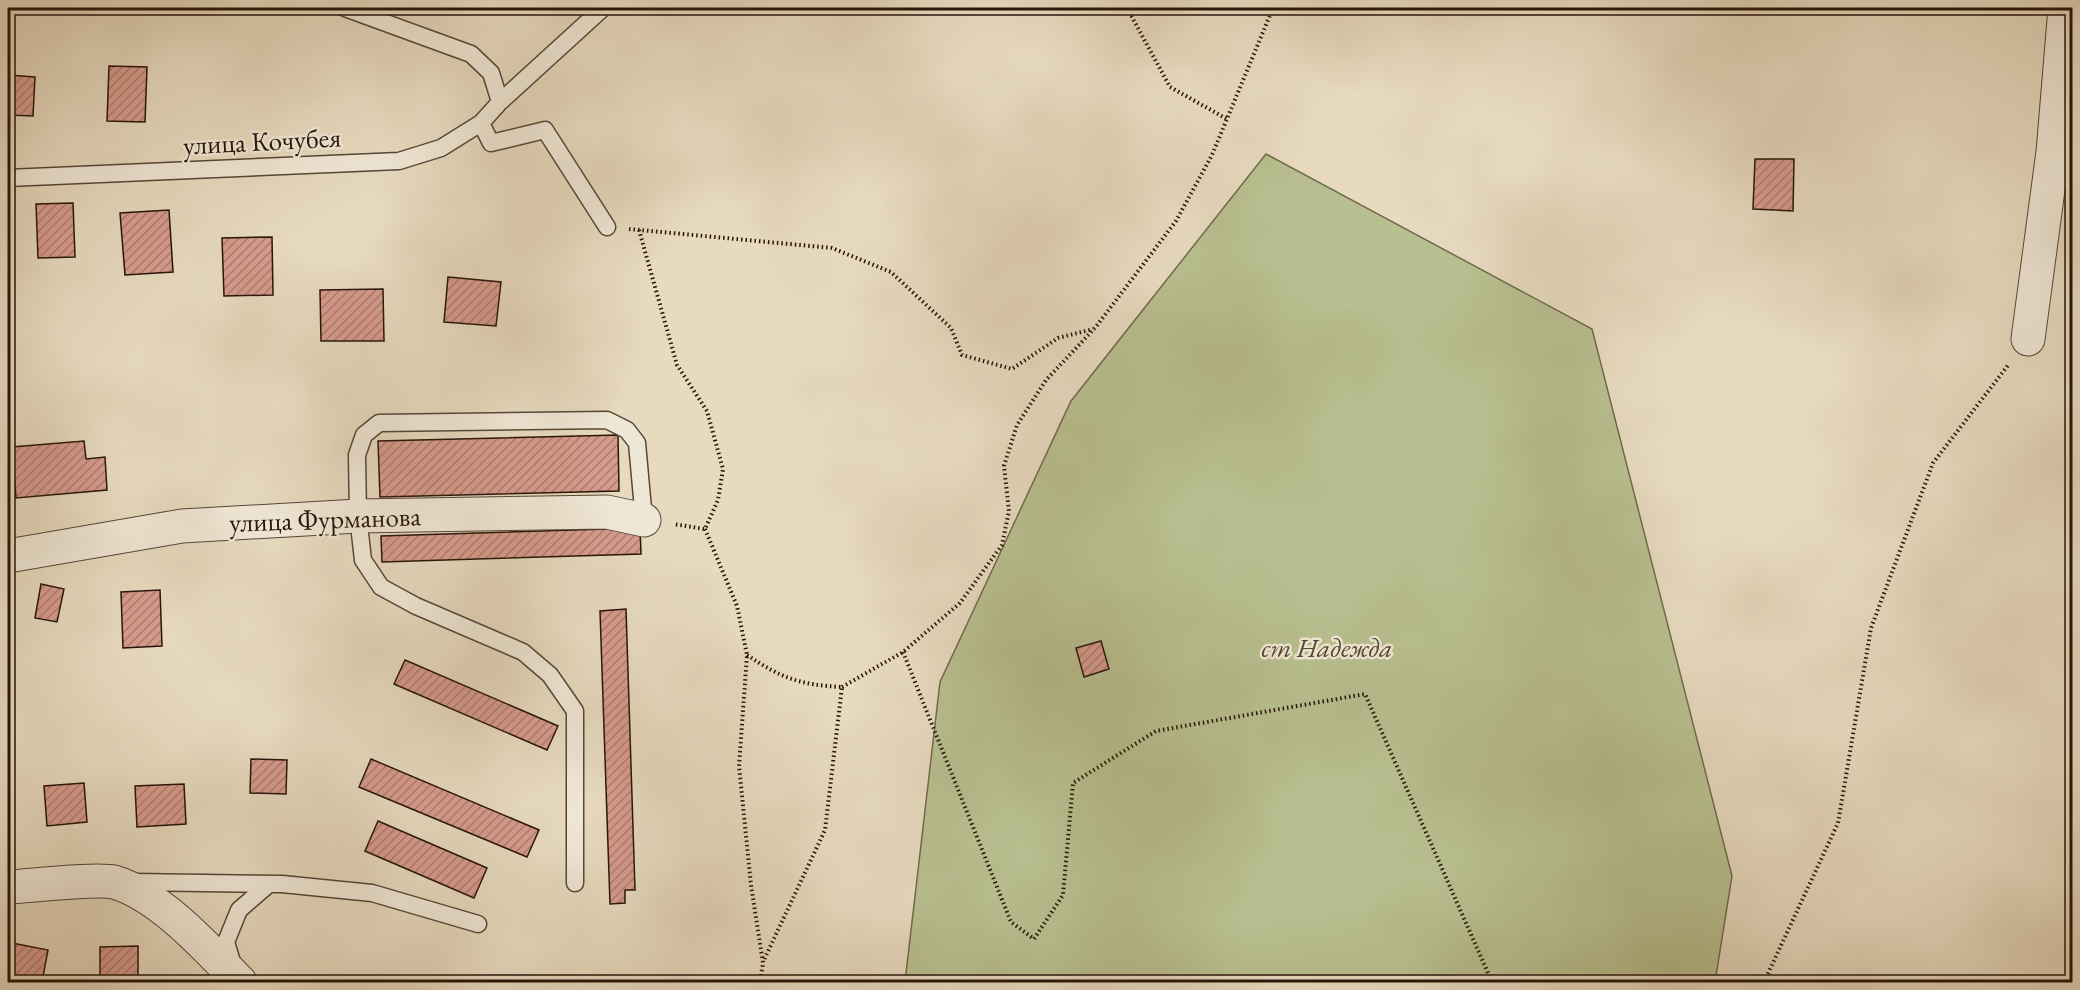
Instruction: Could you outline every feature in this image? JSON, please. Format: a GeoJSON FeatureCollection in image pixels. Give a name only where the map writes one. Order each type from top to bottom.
{"type":"FeatureCollection","features":[{"type":"Feature","properties":{"kind":"street"},"geometry":{"type":"LineString","coordinates":[[2028,339],[2053,152],[2065,8]]}},
{"type":"Feature","properties":{"kind":"street","name":"улица Фурманова"},"geometry":{"type":"LineString","coordinates":[[8,556],[182,526],[358,516],[607,512],[644,520]]}},
{"type":"Feature","properties":{"kind":"street"},"geometry":{"type":"LineString","coordinates":[[8,887],[112,882],[138,893],[193,933],[238,981]]}},
{"type":"Feature","properties":{"kind":"lane"},"geometry":{"type":"LineString","coordinates":[[345,8],[471,54],[491,73],[500,102]]}},
{"type":"Feature","properties":{"kind":"lane","name":"улица Кочубея"},"geometry":{"type":"LineString","coordinates":[[8,178],[399,161],[441,148],[481,123],[500,102],[603,8]]}},
{"type":"Feature","properties":{"kind":"lane"},"geometry":{"type":"LineString","coordinates":[[481,123],[491,143],[545,130],[607,227]]}},
{"type":"Feature","properties":{"kind":"lane"},"geometry":{"type":"LineString","coordinates":[[575,883],[575,711],[550,675],[523,652],[416,606],[381,587],[363,560],[358,516],[357,455],[364,435],[379,423],[607,420],[627,430],[637,443],[644,520]]}},
{"type":"Feature","properties":{"kind":"lane"},"geometry":{"type":"LineString","coordinates":[[112,882],[269,884],[372,894],[478,924]]}},
{"type":"Feature","properties":{"kind":"lane"},"geometry":{"type":"LineString","coordinates":[[238,981],[226,942],[239,910],[269,884]]}},
{"type":"Feature","properties":{"kind":"path"},"geometry":{"type":"LineString","coordinates":[[1127,8],[1170,87],[1227,119]]}},
{"type":"Feature","properties":{"kind":"path"},"geometry":{"type":"LineString","coordinates":[[747,655],[777,675],[815,686],[842,687],[903,652],[960,603],[1002,545],[1009,511],[1004,466],[1017,425],[1046,381],[1095,328],[1176,221],[1212,155],[1274,8]]}},
{"type":"Feature","properties":{"kind":"path"},"geometry":{"type":"LineString","coordinates":[[607,227],[832,248],[891,272],[951,328],[962,355],[1012,369],[1058,338],[1095,328]]}},
{"type":"Feature","properties":{"kind":"path"},"geometry":{"type":"LineString","coordinates":[[639,230],[677,365],[707,411],[723,469],[718,500],[705,529],[737,606],[747,655],[739,766],[751,885],[763,963]]}},
{"type":"Feature","properties":{"kind":"path"},"geometry":{"type":"LineString","coordinates":[[1764,982],[1838,823],[1871,628],[1934,464],[2028,339]]}},
{"type":"Feature","properties":{"kind":"path"},"geometry":{"type":"LineString","coordinates":[[644,520],[705,529]]}},
{"type":"Feature","properties":{"kind":"path"},"geometry":{"type":"LineString","coordinates":[[903,652],[1011,922],[1034,939],[1063,895],[1073,783],[1156,731],[1365,694],[1492,982]]}},
{"type":"Feature","properties":{"kind":"path"},"geometry":{"type":"LineString","coordinates":[[760,982],[763,963],[825,830],[842,687]]}},
{"type":"Feature","properties":{"kind":"green space","name":"ст Надежда"},"geometry":{"type":"Polygon","coordinates":[[[1266,154],[1592,329],[1732,876],[1715,982],[905,982],[940,682],[1071,401],[1266,154]]]}},
{"type":"Feature","properties":{"kind":"building"},"geometry":{"type":"Polygon","coordinates":[[[109,66],[147,67],[145,122],[107,121],[109,66]]]}},
{"type":"Feature","properties":{"kind":"building"},"geometry":{"type":"Polygon","coordinates":[[[8,75],[35,77],[33,116],[8,115],[8,75]]]}},
{"type":"Feature","properties":{"kind":"building"},"geometry":{"type":"Polygon","coordinates":[[[1755,159],[1794,159],[1793,211],[1753,209],[1755,159]]]}},
{"type":"Feature","properties":{"kind":"building"},"geometry":{"type":"Polygon","coordinates":[[[73,203],[75,257],[38,258],[36,204],[73,203]]]}},
{"type":"Feature","properties":{"kind":"building"},"geometry":{"type":"Polygon","coordinates":[[[169,210],[173,272],[125,275],[120,213],[169,210]]]}},
{"type":"Feature","properties":{"kind":"building"},"geometry":{"type":"Polygon","coordinates":[[[272,237],[273,295],[224,296],[222,238],[272,237]]]}},
{"type":"Feature","properties":{"kind":"building"},"geometry":{"type":"Polygon","coordinates":[[[448,277],[501,282],[496,326],[444,322],[448,277]]]}},
{"type":"Feature","properties":{"kind":"building"},"geometry":{"type":"Polygon","coordinates":[[[383,289],[384,341],[321,341],[320,290],[383,289]]]}},
{"type":"Feature","properties":{"kind":"building"},"geometry":{"type":"Polygon","coordinates":[[[618,435],[619,491],[380,497],[378,441],[618,435]]]}},
{"type":"Feature","properties":{"kind":"building"},"geometry":{"type":"Polygon","coordinates":[[[84,441],[86,459],[105,457],[107,490],[16,498],[12,447],[84,441]]]}},
{"type":"Feature","properties":{"kind":"building"},"geometry":{"type":"Polygon","coordinates":[[[640,528],[641,554],[382,562],[381,536],[640,528]]]}},
{"type":"Feature","properties":{"kind":"building"},"geometry":{"type":"Polygon","coordinates":[[[41,584],[64,589],[57,622],[35,618],[41,584]]]}},
{"type":"Feature","properties":{"kind":"building"},"geometry":{"type":"Polygon","coordinates":[[[160,590],[162,646],[123,648],[121,592],[160,590]]]}},
{"type":"Feature","properties":{"kind":"building"},"geometry":{"type":"Polygon","coordinates":[[[626,609],[635,890],[625,890],[625,903],[610,904],[600,611],[626,609]]]}},
{"type":"Feature","properties":{"kind":"building"},"geometry":{"type":"Polygon","coordinates":[[[1101,641],[1109,669],[1084,677],[1076,648],[1101,641]]]}},
{"type":"Feature","properties":{"kind":"building"},"geometry":{"type":"Polygon","coordinates":[[[405,660],[558,726],[547,750],[394,684],[405,660]]]}},
{"type":"Feature","properties":{"kind":"building"},"geometry":{"type":"Polygon","coordinates":[[[251,759],[287,760],[286,794],[250,793],[251,759]]]}},
{"type":"Feature","properties":{"kind":"building"},"geometry":{"type":"Polygon","coordinates":[[[371,759],[539,830],[527,857],[359,787],[371,759]]]}},
{"type":"Feature","properties":{"kind":"building"},"geometry":{"type":"Polygon","coordinates":[[[84,783],[87,822],[47,826],[44,786],[84,783]]]}},
{"type":"Feature","properties":{"kind":"building"},"geometry":{"type":"Polygon","coordinates":[[[184,784],[186,824],[137,827],[135,786],[184,784]]]}},
{"type":"Feature","properties":{"kind":"building"},"geometry":{"type":"Polygon","coordinates":[[[378,821],[487,868],[474,898],[365,851],[378,821]]]}},
{"type":"Feature","properties":{"kind":"building"},"geometry":{"type":"Polygon","coordinates":[[[12,943],[48,950],[42,982],[8,982],[12,943]]]}},
{"type":"Feature","properties":{"kind":"building"},"geometry":{"type":"Polygon","coordinates":[[[138,946],[138,981],[100,982],[100,947],[138,946]]]}}]}
